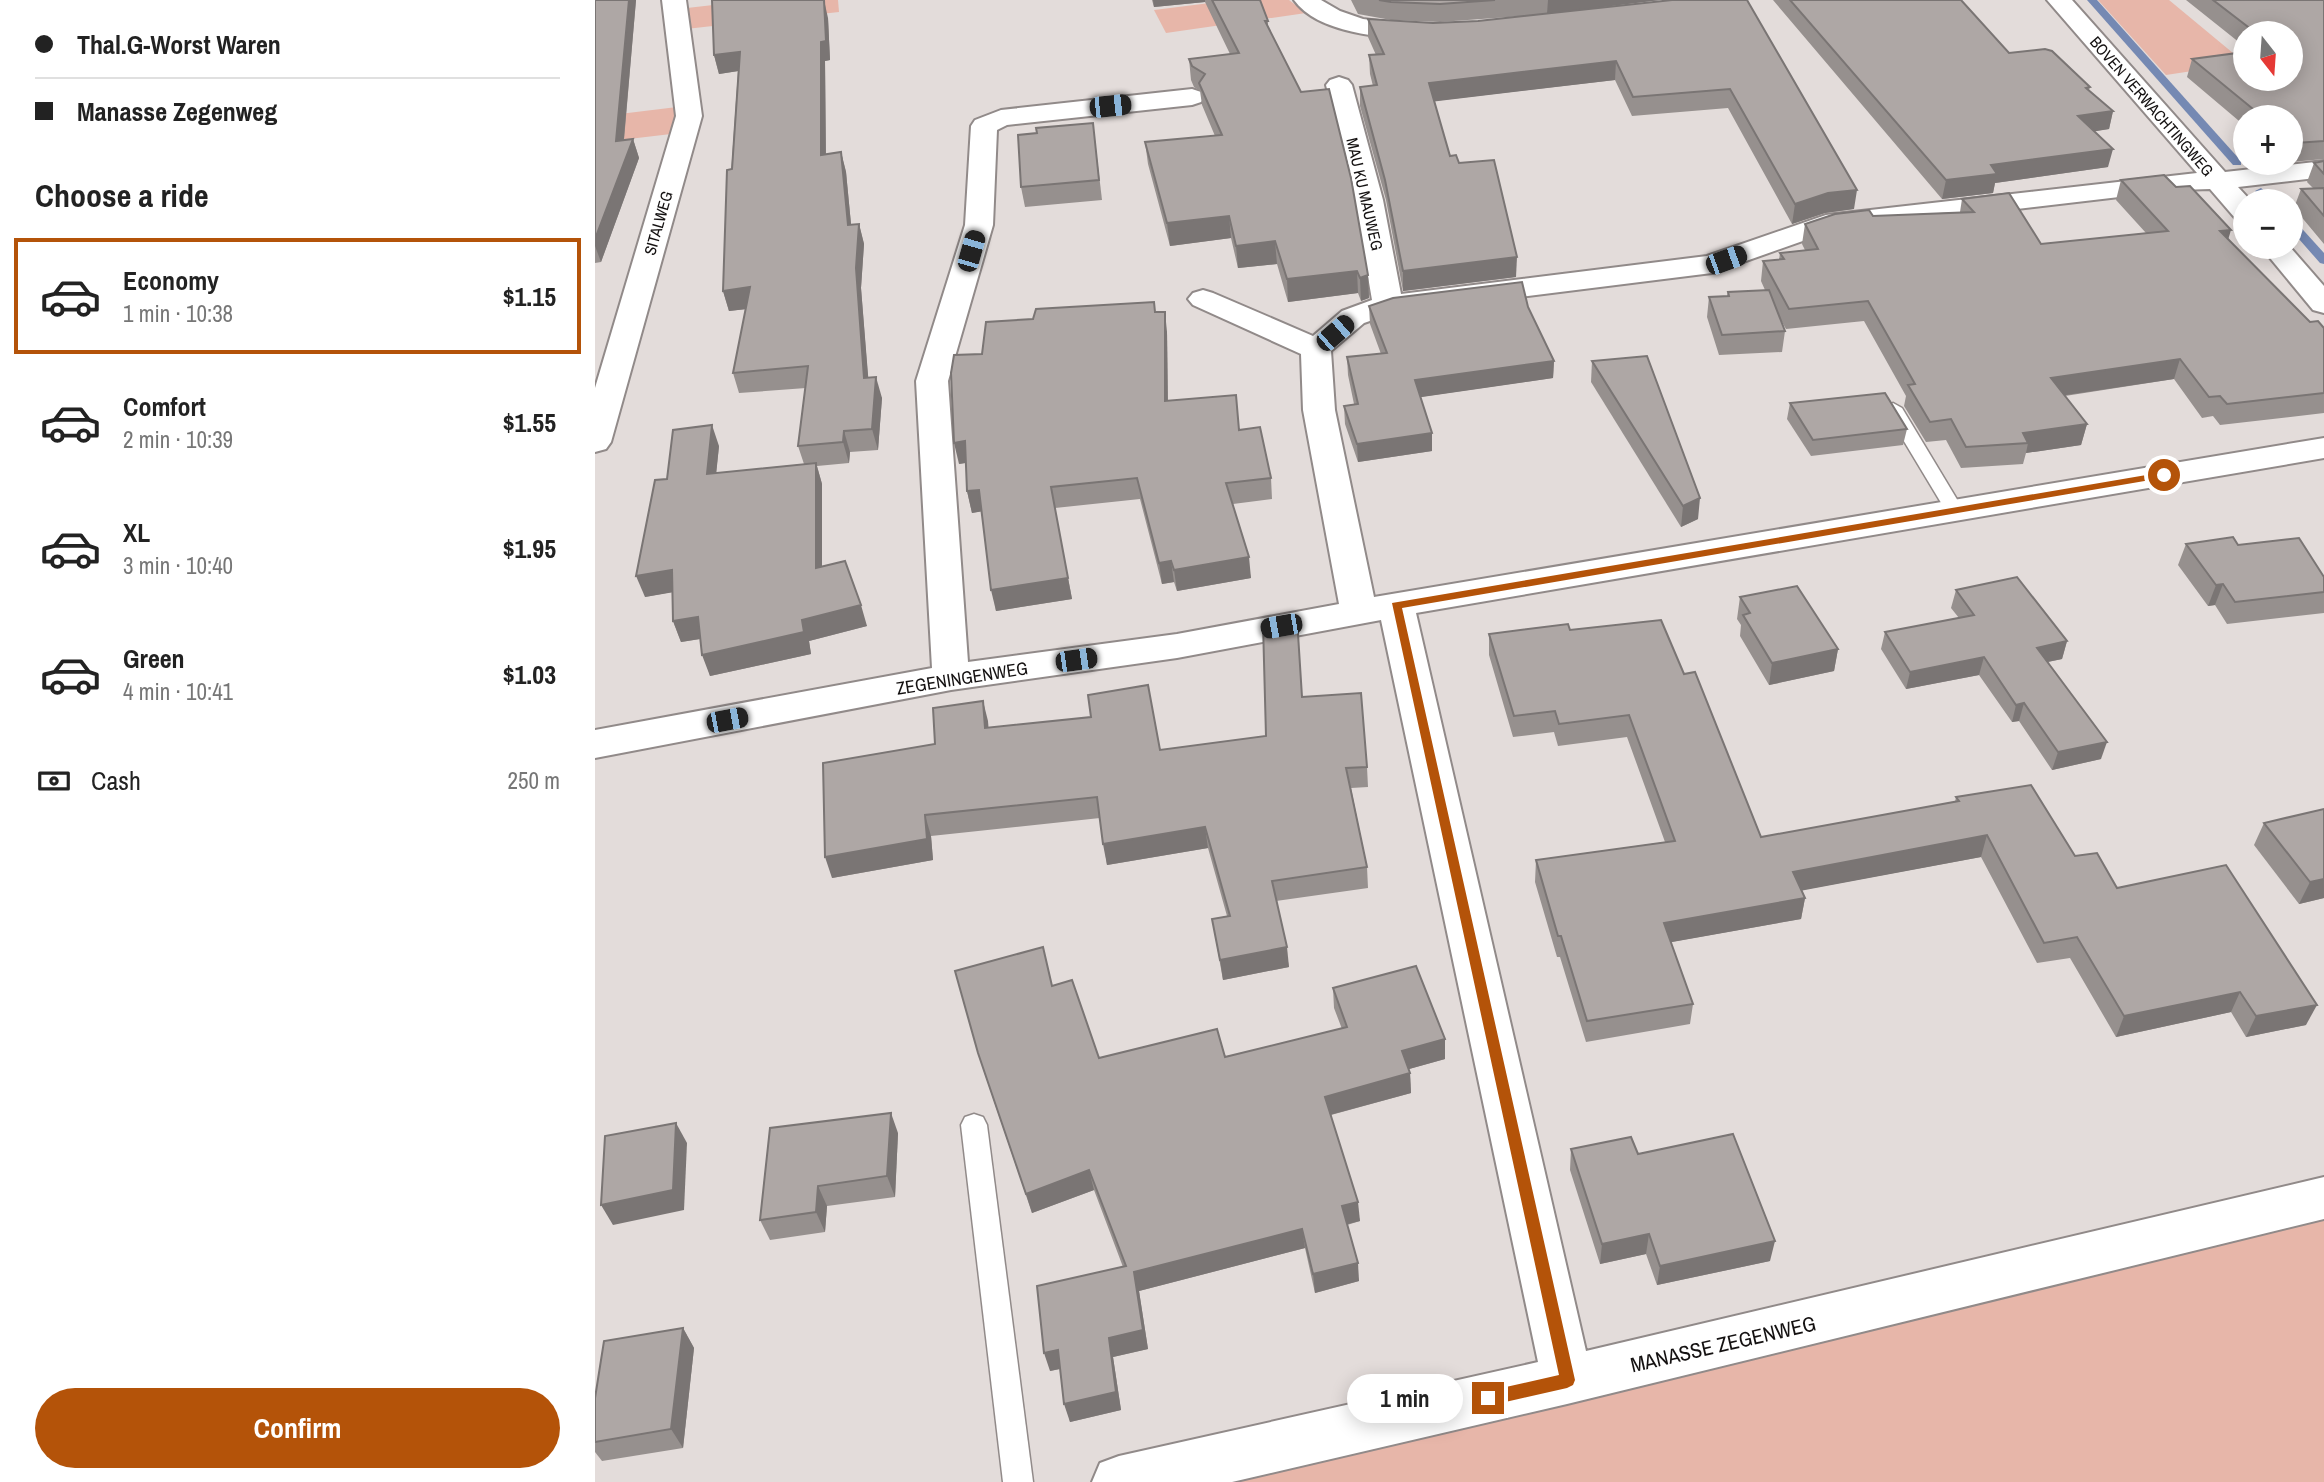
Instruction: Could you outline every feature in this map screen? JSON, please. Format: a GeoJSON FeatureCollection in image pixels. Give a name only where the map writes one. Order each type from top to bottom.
{"type":"FeatureCollection","features":[{"type":"Feature","properties":{"kind":"street","name":"SITALWEG"},"geometry":{"type":"LineString","coordinates":[[595,442],[689,116],[674,0]]}},
{"type":"Feature","properties":{"kind":"street"},"geometry":{"type":"LineString","coordinates":[[1306,0],[1320,12],[1366,28],[1439,32]]}},
{"type":"Feature","properties":{"kind":"street","name":"BOVEN VERWACHTINGWEG"},"geometry":{"type":"LineString","coordinates":[[2059,0],[2233,198]]}},
{"type":"Feature","properties":{"kind":"street","name":"MAU KU MAUWEG"},"geometry":{"type":"LineString","coordinates":[[1339,85],[1369,200],[1388,305]]}},
{"type":"Feature","properties":{"kind":"street"},"geometry":{"type":"LineString","coordinates":[[951,677],[932,381],[979,225],[984,126],[1001,118],[1192,97]]}},
{"type":"Feature","properties":{"kind":"street"},"geometry":{"type":"LineString","coordinates":[[1316,349],[1353,317],[1388,305],[1712,264],[1841,220],[2179,182],[2219,181],[2324,169]]}},
{"type":"Feature","properties":{"kind":"street"},"geometry":{"type":"LineString","coordinates":[[2285,259],[2324,304]]}},
{"type":"Feature","properties":{"kind":"street"},"geometry":{"type":"LineString","coordinates":[[1203,299],[1316,349]]}},
{"type":"Feature","properties":{"kind":"street"},"geometry":{"type":"LineString","coordinates":[[1316,349],[1319,410],[1377,609],[1567,1380]]}},
{"type":"Feature","properties":{"kind":"street","name":"ZEGENINGENWEG"},"geometry":{"type":"LineString","coordinates":[[595,744],[951,677],[1177,646],[1377,609],[2324,448]]}},
{"type":"Feature","properties":{"kind":"street","name":"MANASSE ZEGENWEG"},"geometry":{"type":"LineString","coordinates":[[1119,1482],[1567,1380],[2324,1198]]}},
{"type":"Feature","properties":{"kind":"lane"},"geometry":{"type":"LineString","coordinates":[[1891,404],[1955,511]]}},
{"type":"Feature","properties":{"kind":"lane"},"geometry":{"type":"LineString","coordinates":[[974,1125],[1018,1482]]}},
{"type":"Feature","properties":{"kind":"shaded area"},"geometry":{"type":"Polygon","coordinates":[[[757,0],[838,0],[839,12],[686,29],[687,8],[757,0]]]}},
{"type":"Feature","properties":{"kind":"shaded area"},"geometry":{"type":"Polygon","coordinates":[[[1234,0],[1289,0],[1306,13],[1166,33],[1154,10],[1234,0]]]}},
{"type":"Feature","properties":{"kind":"shaded area"},"geometry":{"type":"Polygon","coordinates":[[[2098,0],[2169,0],[2233,53],[2233,65],[2166,75],[2098,0]]]}},
{"type":"Feature","properties":{"kind":"shaded area"},"geometry":{"type":"Polygon","coordinates":[[[677,107],[677,119],[671,134],[595,143],[595,117],[677,107]]]}},
{"type":"Feature","properties":{"kind":"shaded area"},"geometry":{"type":"Polygon","coordinates":[[[2324,1219],[2324,1482],[1221,1482],[1369,1446],[1671,1380],[2324,1219]]]}},
{"type":"Feature","properties":{"kind":"building"},"geometry":{"type":"Polygon","coordinates":[[[595,0],[629,0],[616,141],[633,139],[595,239],[595,0]]]}},
{"type":"Feature","properties":{"kind":"building"},"geometry":{"type":"Polygon","coordinates":[[[712,0],[824,0],[826,41],[821,42],[821,155],[841,152],[848,225],[859,224],[856,268],[864,378],[876,377],[872,429],[844,431],[843,442],[798,446],[808,366],[733,373],[750,287],[723,291],[727,170],[732,169],[740,52],[714,55],[712,0]]]}},
{"type":"Feature","properties":{"kind":"building"},"geometry":{"type":"Polygon","coordinates":[[[1212,0],[1260,0],[1268,21],[1265,21],[1301,92],[1329,89],[1351,178],[1368,275],[1360,278],[1357,271],[1287,279],[1275,241],[1236,246],[1229,216],[1167,223],[1145,142],[1222,135],[1199,83],[1205,74],[1192,66],[1189,59],[1239,53],[1212,0]]]}},
{"type":"Feature","properties":{"kind":"building"},"geometry":{"type":"Polygon","coordinates":[[[1379,0],[1495,0],[1440,4],[1379,0]]]}},
{"type":"Feature","properties":{"kind":"building"},"geometry":{"type":"Polygon","coordinates":[[[1672,0],[1747,0],[1857,190],[1828,193],[1795,204],[1730,89],[1633,97],[1616,61],[1429,83],[1450,156],[1456,155],[1459,163],[1494,160],[1517,257],[1403,271],[1385,180],[1360,87],[1377,85],[1369,55],[1384,54],[1368,19],[1433,23],[1478,21],[1672,0]]]}},
{"type":"Feature","properties":{"kind":"building"},"geometry":{"type":"Polygon","coordinates":[[[1790,0],[1961,0],[2009,53],[2045,49],[2052,51],[2090,87],[2086,88],[2113,111],[2078,116],[2113,149],[1991,165],[1997,174],[1946,180],[1790,0]]]}},
{"type":"Feature","properties":{"kind":"building"},"geometry":{"type":"Polygon","coordinates":[[[2213,0],[2324,0],[2324,141],[2303,142],[2303,105],[2248,105],[2192,59],[2233,54],[2233,91],[2303,91],[2303,21],[2240,21],[2213,0]]]}},
{"type":"Feature","properties":{"kind":"building"},"geometry":{"type":"Polygon","coordinates":[[[1093,123],[1099,180],[1021,187],[1018,135],[1037,133],[1036,128],[1093,123]]]}},
{"type":"Feature","properties":{"kind":"building"},"geometry":{"type":"Polygon","coordinates":[[[2324,161],[2324,174],[2314,163],[2324,161]]]}},
{"type":"Feature","properties":{"kind":"building"},"geometry":{"type":"Polygon","coordinates":[[[2164,175],[2176,187],[2190,186],[2231,230],[2220,231],[2233,244],[2233,259],[2248,259],[2310,322],[2318,321],[2324,328],[2324,393],[2227,404],[2220,396],[2209,397],[2180,359],[2051,378],[2087,424],[2023,433],[2028,443],[1966,447],[1951,419],[1930,422],[1908,385],[1915,384],[1868,301],[1789,309],[1763,261],[1784,259],[1780,253],[1818,249],[1805,224],[1835,214],[1869,210],[1873,216],[1974,212],[1962,199],[2009,193],[2041,244],[2168,231],[2121,180],[2164,175]]]}},
{"type":"Feature","properties":{"kind":"building"},"geometry":{"type":"Polygon","coordinates":[[[2324,188],[2324,216],[2303,189],[2324,188]]]}},
{"type":"Feature","properties":{"kind":"building"},"geometry":{"type":"Polygon","coordinates":[[[1522,282],[1528,307],[1554,361],[1415,380],[1432,433],[1357,444],[1344,406],[1358,404],[1347,357],[1387,353],[1369,306],[1393,298],[1522,282]]]}},
{"type":"Feature","properties":{"kind":"building"},"geometry":{"type":"Polygon","coordinates":[[[1769,290],[1785,331],[1722,335],[1709,297],[1729,296],[1728,292],[1769,290]]]}},
{"type":"Feature","properties":{"kind":"building"},"geometry":{"type":"Polygon","coordinates":[[[1154,302],[1155,312],[1165,312],[1165,401],[1236,395],[1239,430],[1260,427],[1271,478],[1226,483],[1249,557],[1174,570],[1171,561],[1159,563],[1137,478],[1051,487],[1068,578],[991,590],[979,490],[967,491],[965,441],[954,443],[951,373],[954,355],[982,354],[986,322],[1033,319],[1036,309],[1154,302]]]}},
{"type":"Feature","properties":{"kind":"building"},"geometry":{"type":"Polygon","coordinates":[[[1647,356],[1700,498],[1683,506],[1592,361],[1647,356]]]}},
{"type":"Feature","properties":{"kind":"building"},"geometry":{"type":"Polygon","coordinates":[[[1885,393],[1907,429],[1813,440],[1790,403],[1885,393]]]}},
{"type":"Feature","properties":{"kind":"building"},"geometry":{"type":"Polygon","coordinates":[[[712,425],[707,474],[816,463],[816,568],[845,561],[861,605],[802,620],[804,632],[702,655],[698,617],[673,621],[672,570],[636,576],[655,480],[667,479],[673,430],[712,425]]]}},
{"type":"Feature","properties":{"kind":"building"},"geometry":{"type":"Polygon","coordinates":[[[2233,537],[2238,545],[2299,538],[2324,577],[2324,592],[2235,602],[2223,584],[2216,585],[2186,544],[2233,537]]]}},
{"type":"Feature","properties":{"kind":"building"},"geometry":{"type":"Polygon","coordinates":[[[2017,577],[2067,641],[2037,648],[2107,742],[2058,752],[2024,703],[2016,705],[1984,657],[1910,672],[1885,632],[1974,615],[1956,590],[2017,577]]]}},
{"type":"Feature","properties":{"kind":"building"},"geometry":{"type":"Polygon","coordinates":[[[1797,586],[1838,649],[1772,663],[1743,615],[1750,613],[1740,597],[1797,586]]]}},
{"type":"Feature","properties":{"kind":"building"},"geometry":{"type":"Polygon","coordinates":[[[1297,618],[1302,697],[1361,693],[1367,767],[1346,768],[1367,867],[1272,881],[1287,947],[1220,960],[1212,919],[1230,916],[1205,827],[1103,844],[1097,797],[925,815],[927,839],[825,857],[823,763],[935,744],[933,708],[983,701],[985,728],[1091,717],[1088,695],[1148,685],[1160,750],[1266,736],[1263,624],[1297,618]]]}},
{"type":"Feature","properties":{"kind":"building"},"geometry":{"type":"Polygon","coordinates":[[[1661,620],[1684,674],[1695,672],[1761,837],[1959,801],[1956,797],[2031,785],[2075,856],[2097,853],[2117,888],[2226,865],[2317,1005],[2256,1016],[2240,992],[2124,1016],[2077,937],[2044,943],[1987,835],[1793,872],[1805,898],[1664,923],[1693,1004],[1587,1021],[1536,860],[1675,841],[1629,715],[1559,724],[1555,711],[1514,716],[1489,634],[1568,624],[1570,630],[1661,620]]]}},
{"type":"Feature","properties":{"kind":"building"},"geometry":{"type":"Polygon","coordinates":[[[2324,809],[2324,879],[2310,882],[2264,823],[2324,809]]]}},
{"type":"Feature","properties":{"kind":"building"},"geometry":{"type":"Polygon","coordinates":[[[1043,947],[1052,986],[1072,980],[1099,1058],[1217,1029],[1225,1057],[1347,1027],[1333,988],[1416,966],[1445,1039],[1402,1051],[1410,1073],[1325,1097],[1358,1202],[1342,1206],[1358,1263],[1313,1274],[1302,1229],[1134,1272],[1143,1330],[1109,1338],[1116,1392],[1064,1404],[1058,1350],[1044,1353],[1037,1286],[1126,1266],[1089,1170],[1026,1194],[978,1053],[955,971],[1043,947]]]}},
{"type":"Feature","properties":{"kind":"building"},"geometry":{"type":"Polygon","coordinates":[[[891,1113],[887,1176],[818,1186],[816,1212],[760,1220],[770,1128],[891,1113]]]}},
{"type":"Feature","properties":{"kind":"building"},"geometry":{"type":"Polygon","coordinates":[[[676,1123],[673,1190],[601,1205],[605,1136],[676,1123]]]}},
{"type":"Feature","properties":{"kind":"building"},"geometry":{"type":"Polygon","coordinates":[[[1733,1134],[1775,1241],[1660,1266],[1649,1234],[1602,1244],[1571,1149],[1631,1137],[1638,1154],[1733,1134]]]}},
{"type":"Feature","properties":{"kind":"building"},"geometry":{"type":"Polygon","coordinates":[[[683,1328],[671,1429],[595,1442],[595,1398],[604,1341],[683,1328]]]}},
{"type":"Feature","properties":{"kind":"waterway"},"geometry":{"type":"LineString","coordinates":[[2092,0],[2233,159]]}},
{"type":"Feature","properties":{"kind":"waterway"},"geometry":{"type":"LineString","coordinates":[[2303,236],[2324,260]]}},
{"type":"Feature","properties":{"kind":"route"},"geometry":{"type":"LineString","coordinates":[[1488,1398],[1567,1380],[1396,605],[2164,475]]}}]}
